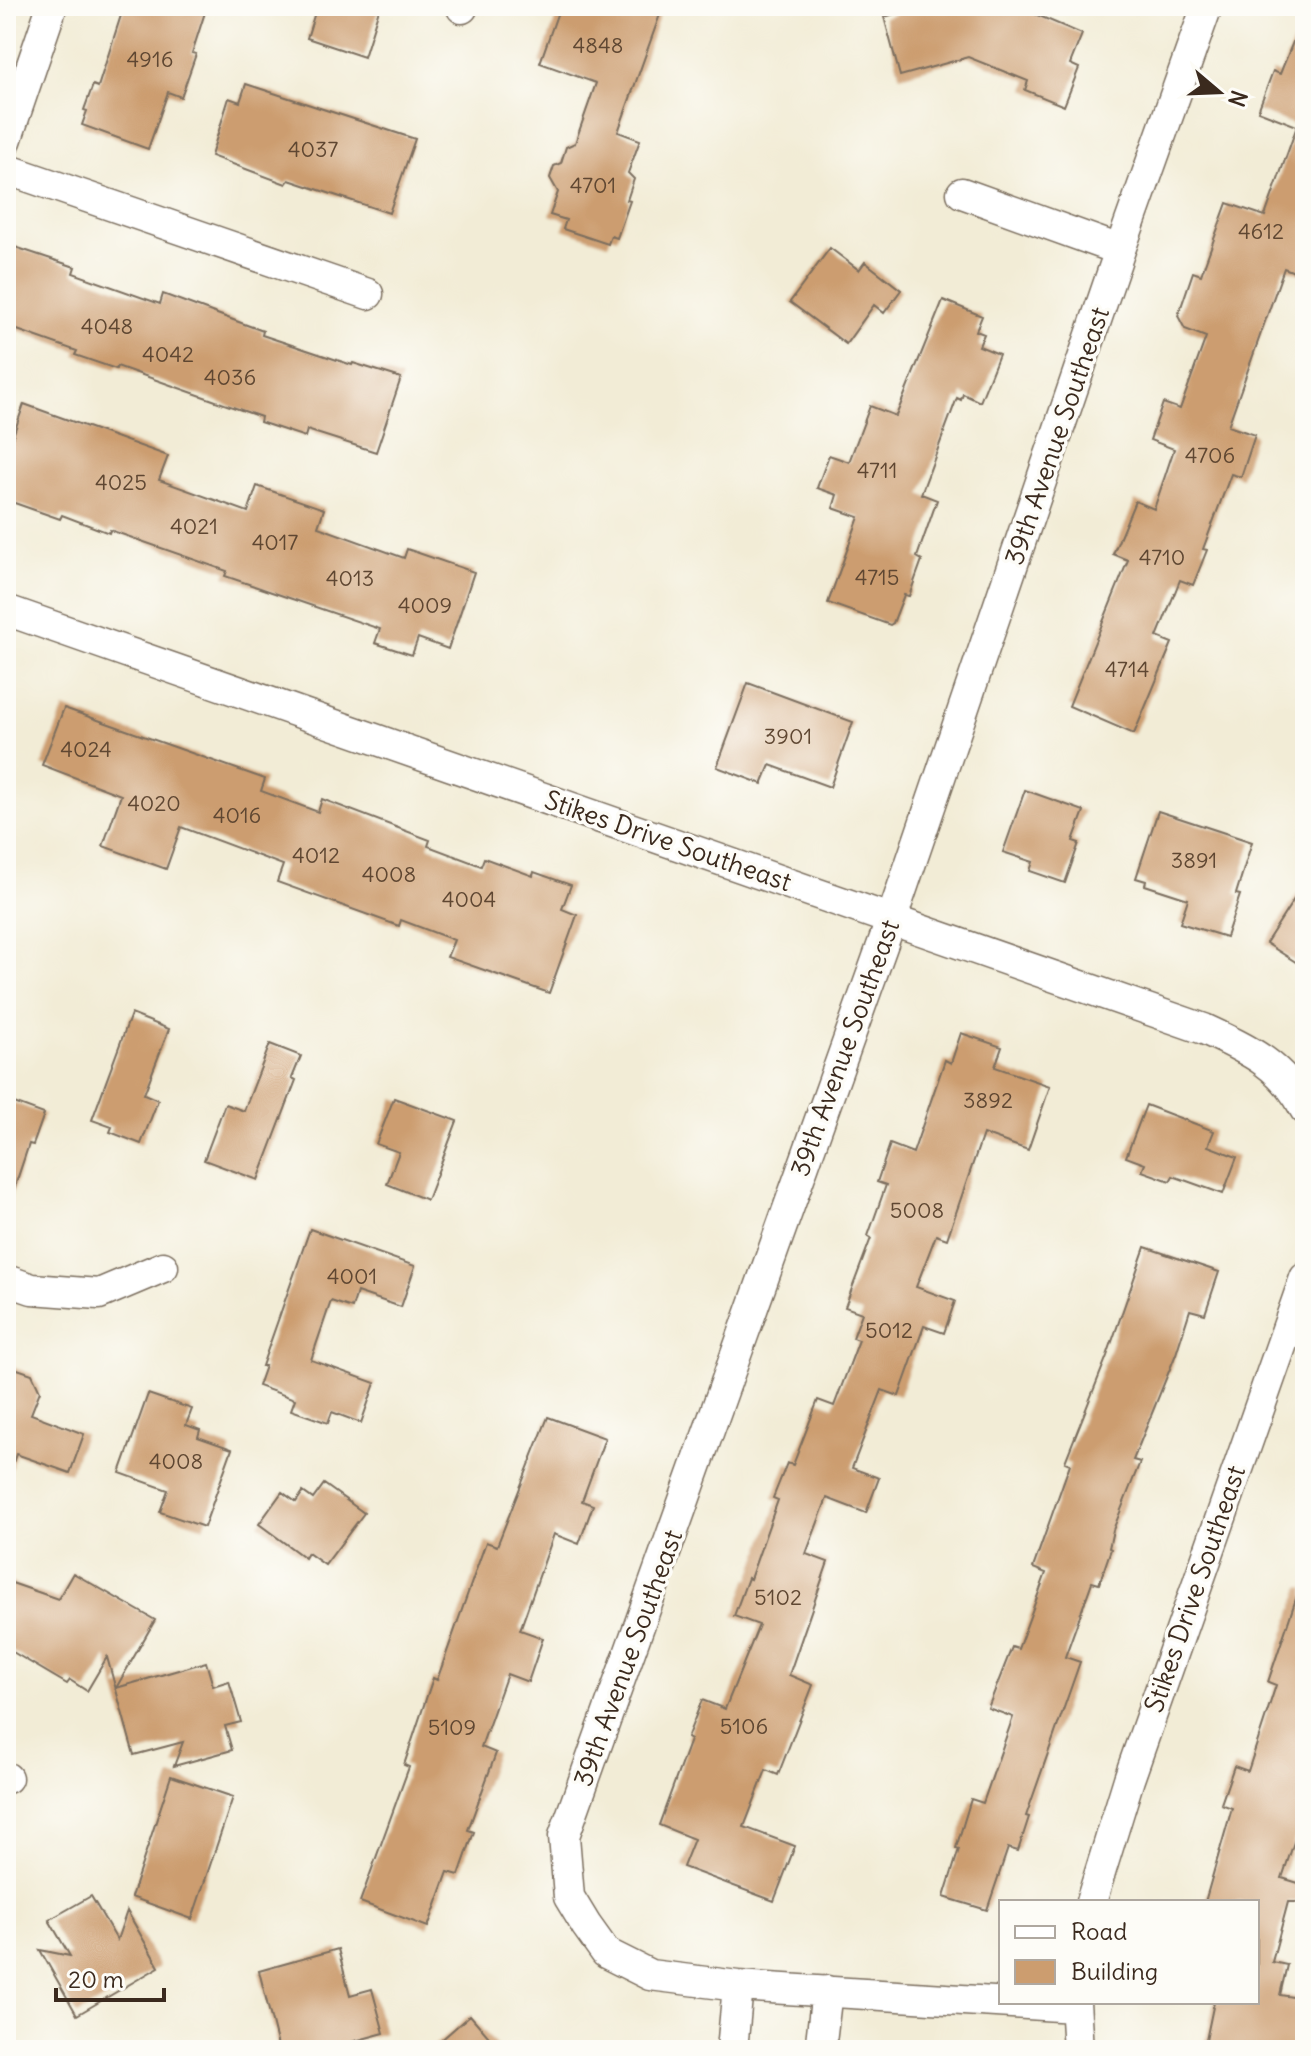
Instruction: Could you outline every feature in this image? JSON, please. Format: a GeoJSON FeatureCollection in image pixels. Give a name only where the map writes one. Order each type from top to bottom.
{"type":"FeatureCollection","features":[{"type":"Feature","properties":{"kind":"street"},"geometry":{"type":"LineString","coordinates":[[6,141],[52,6]]}},
{"type":"Feature","properties":{"kind":"street","name":"39th Avenue Southeast"},"geometry":{"type":"LineString","coordinates":[[999,2001],[738,1986],[650,1975],[606,1953],[569,1897],[564,1836],[892,918],[1120,250],[1207,6]]}},
{"type":"Feature","properties":{"kind":"street"},"geometry":{"type":"LineString","coordinates":[[6,169],[368,294]]}},
{"type":"Feature","properties":{"kind":"street"},"geometry":{"type":"LineString","coordinates":[[962,193],[1120,250]]}},
{"type":"Feature","properties":{"kind":"street","name":"Stikes Drive Southeast"},"geometry":{"type":"LineString","coordinates":[[6,610],[1204,1029],[1257,1054],[1295,1089],[1305,1109]]}},
{"type":"Feature","properties":{"kind":"street"},"geometry":{"type":"LineString","coordinates":[[6,1280],[32,1289],[99,1294],[163,1267]]}},
{"type":"Feature","properties":{"kind":"street","name":"Stikes Drive Southeast"},"geometry":{"type":"LineString","coordinates":[[1092,1900],[1134,1764],[1305,1278]]}},
{"type":"Feature","properties":{"kind":"street"},"geometry":{"type":"LineString","coordinates":[[732,2050],[738,1986]]}},
{"type":"Feature","properties":{"kind":"street"},"geometry":{"type":"LineString","coordinates":[[820,2050],[827,1991]]}},
{"type":"Feature","properties":{"kind":"street"},"geometry":{"type":"LineString","coordinates":[[1074,2005],[1078,2050]]}},
{"type":"Feature","properties":{"kind":"building"},"geometry":{"type":"Polygon","coordinates":[[[124,6],[207,6],[192,53],[196,54],[181,97],[168,92],[148,149],[82,125],[87,111],[84,110],[93,85],[98,87],[124,6]]]}},
{"type":"Feature","properties":{"kind":"building"},"geometry":{"type":"Polygon","coordinates":[[[317,6],[380,6],[364,57],[307,38],[317,6]]]}},
{"type":"Feature","properties":{"kind":"building"},"geometry":{"type":"Polygon","coordinates":[[[560,6],[663,6],[618,132],[640,140],[628,173],[634,179],[627,200],[630,201],[617,238],[611,236],[608,244],[563,229],[566,220],[550,215],[558,192],[550,178],[554,166],[561,163],[566,147],[575,143],[596,83],[540,63],[560,6]]]}},
{"type":"Feature","properties":{"kind":"building"},"geometry":{"type":"Polygon","coordinates":[[[922,6],[1016,6],[1082,34],[1070,64],[1079,68],[1064,106],[1025,90],[1028,81],[968,57],[900,76],[884,17],[922,6]]]}},
{"type":"Feature","properties":{"kind":"building"},"geometry":{"type":"Polygon","coordinates":[[[1304,15],[1305,276],[1284,268],[1228,426],[1255,435],[1241,477],[1231,474],[1193,585],[1180,580],[1157,637],[1172,643],[1134,734],[1069,706],[1128,560],[1113,554],[1135,501],[1154,509],[1174,449],[1150,440],[1163,403],[1180,409],[1206,337],[1185,329],[1178,316],[1193,272],[1201,275],[1227,203],[1265,216],[1297,126],[1258,111],[1273,71],[1280,74],[1304,15]]]}},
{"type":"Feature","properties":{"kind":"building"},"geometry":{"type":"Polygon","coordinates":[[[246,84],[415,139],[389,213],[289,180],[286,184],[211,156],[229,98],[240,102],[246,84]]]}},
{"type":"Feature","properties":{"kind":"building"},"geometry":{"type":"Polygon","coordinates":[[[6,244],[75,267],[73,273],[160,304],[163,294],[263,331],[262,335],[401,378],[376,452],[307,430],[305,437],[260,422],[261,417],[117,366],[116,369],[75,355],[77,351],[6,326],[6,244]]]}},
{"type":"Feature","properties":{"kind":"building"},"geometry":{"type":"Polygon","coordinates":[[[830,248],[859,270],[865,262],[901,290],[884,313],[874,305],[846,344],[790,302],[830,248]]]}},
{"type":"Feature","properties":{"kind":"building"},"geometry":{"type":"Polygon","coordinates":[[[943,300],[982,316],[976,331],[984,334],[979,346],[999,354],[980,402],[963,394],[961,400],[957,398],[921,494],[937,500],[917,557],[922,560],[909,596],[904,595],[890,625],[828,603],[859,517],[833,508],[837,495],[817,488],[829,455],[849,462],[870,406],[896,416],[943,300]]]}},
{"type":"Feature","properties":{"kind":"building"},"geometry":{"type":"Polygon","coordinates":[[[24,404],[168,456],[159,480],[248,512],[257,486],[324,509],[318,527],[404,558],[407,549],[474,572],[448,649],[418,638],[412,655],[375,643],[380,629],[225,576],[227,571],[110,530],[109,533],[62,515],[60,519],[6,500],[6,456],[24,404]]]}},
{"type":"Feature","properties":{"kind":"building"},"geometry":{"type":"Polygon","coordinates":[[[748,683],[853,722],[830,787],[770,765],[762,784],[717,767],[748,683]]]}},
{"type":"Feature","properties":{"kind":"building"},"geometry":{"type":"Polygon","coordinates":[[[64,708],[265,779],[261,791],[318,812],[322,799],[430,840],[428,846],[481,866],[484,858],[533,876],[534,872],[571,885],[562,909],[577,915],[549,993],[447,957],[454,940],[401,920],[399,926],[277,882],[283,865],[181,827],[166,869],[103,846],[121,795],[42,765],[64,708]]]}},
{"type":"Feature","properties":{"kind":"building"},"geometry":{"type":"Polygon","coordinates":[[[1025,790],[1084,811],[1073,841],[1079,843],[1065,883],[1030,871],[1033,862],[1003,852],[1025,790]]]}},
{"type":"Feature","properties":{"kind":"building"},"geometry":{"type":"Polygon","coordinates":[[[1158,811],[1252,842],[1236,894],[1240,895],[1226,937],[1180,923],[1188,899],[1145,885],[1146,881],[1136,878],[1158,811]]]}},
{"type":"Feature","properties":{"kind":"building"},"geometry":{"type":"Polygon","coordinates":[[[1305,882],[1305,968],[1266,943],[1305,882]]]}},
{"type":"Feature","properties":{"kind":"building"},"geometry":{"type":"Polygon","coordinates":[[[131,1014],[169,1029],[144,1094],[158,1100],[141,1144],[110,1132],[112,1127],[92,1120],[131,1014]]]}},
{"type":"Feature","properties":{"kind":"building"},"geometry":{"type":"Polygon","coordinates":[[[961,1033],[1002,1047],[995,1067],[1050,1086],[1028,1150],[983,1134],[947,1239],[936,1235],[916,1287],[955,1301],[944,1333],[924,1326],[899,1396],[882,1390],[852,1468],[879,1478],[866,1513],[827,1498],[806,1554],[828,1562],[789,1675],[813,1685],[778,1775],[766,1770],[744,1827],[795,1846],[774,1901],[683,1867],[694,1839],[659,1825],[702,1700],[725,1709],[759,1625],[734,1616],[778,1500],[773,1498],[787,1463],[793,1465],[818,1400],[834,1406],[859,1340],[853,1338],[862,1313],[845,1307],[871,1238],[868,1236],[886,1185],[877,1182],[890,1144],[913,1153],[945,1060],[951,1063],[961,1033]]]}},
{"type":"Feature","properties":{"kind":"building"},"geometry":{"type":"Polygon","coordinates":[[[270,1044],[301,1056],[292,1078],[296,1080],[258,1180],[204,1160],[225,1104],[244,1111],[270,1044]]]}},
{"type":"Feature","properties":{"kind":"building"},"geometry":{"type":"Polygon","coordinates":[[[394,1098],[457,1121],[427,1200],[387,1184],[399,1152],[376,1144],[394,1098]]]}},
{"type":"Feature","properties":{"kind":"building"},"geometry":{"type":"Polygon","coordinates":[[[6,1100],[44,1114],[33,1145],[29,1144],[11,1198],[6,1197],[6,1100]]]}},
{"type":"Feature","properties":{"kind":"building"},"geometry":{"type":"Polygon","coordinates":[[[1146,1105],[1214,1131],[1208,1146],[1237,1157],[1223,1194],[1173,1176],[1170,1181],[1142,1171],[1145,1164],[1126,1157],[1146,1105]]]}},
{"type":"Feature","properties":{"kind":"building"},"geometry":{"type":"Polygon","coordinates":[[[310,1229],[415,1266],[401,1307],[357,1292],[352,1308],[331,1301],[311,1360],[375,1383],[361,1423],[332,1412],[328,1423],[291,1410],[295,1399],[258,1386],[265,1366],[262,1366],[310,1229]]]}},
{"type":"Feature","properties":{"kind":"building"},"geometry":{"type":"Polygon","coordinates":[[[1145,1247],[1219,1272],[1205,1314],[1190,1310],[1176,1354],[1133,1460],[1140,1462],[1113,1530],[1111,1549],[1099,1584],[1092,1582],[1065,1657],[1080,1662],[1026,1816],[1029,1817],[1018,1851],[1008,1848],[987,1910],[944,1897],[971,1799],[983,1803],[1013,1717],[988,1708],[1012,1647],[1018,1649],[1046,1573],[1033,1568],[1070,1464],[1065,1462],[1145,1247]]]}},
{"type":"Feature","properties":{"kind":"building"},"geometry":{"type":"Polygon","coordinates":[[[6,1365],[32,1374],[40,1391],[31,1414],[84,1434],[70,1473],[16,1454],[9,1474],[6,1473],[6,1365]]]}},
{"type":"Feature","properties":{"kind":"building"},"geometry":{"type":"Polygon","coordinates":[[[148,1394],[192,1409],[186,1425],[200,1430],[198,1437],[232,1449],[204,1527],[160,1512],[168,1490],[120,1473],[148,1394]]]}},
{"type":"Feature","properties":{"kind":"building"},"geometry":{"type":"Polygon","coordinates":[[[548,1417],[605,1438],[582,1501],[593,1505],[579,1544],[554,1534],[520,1630],[543,1638],[528,1682],[507,1674],[481,1747],[496,1753],[468,1830],[474,1832],[459,1875],[448,1872],[428,1927],[360,1902],[409,1767],[404,1765],[433,1678],[437,1680],[486,1542],[497,1546],[548,1417]]]}},
{"type":"Feature","properties":{"kind":"building"},"geometry":{"type":"Polygon","coordinates":[[[324,1484],[364,1513],[325,1565],[308,1553],[305,1558],[259,1524],[282,1492],[296,1502],[303,1492],[313,1499],[324,1484]]]}},
{"type":"Feature","properties":{"kind":"building"},"geometry":{"type":"Polygon","coordinates":[[[73,1573],[155,1620],[116,1688],[206,1662],[213,1686],[229,1681],[241,1722],[225,1726],[232,1750],[174,1766],[183,1742],[134,1755],[107,1657],[87,1691],[70,1680],[67,1684],[6,1648],[6,1581],[58,1599],[73,1573]]]}},
{"type":"Feature","properties":{"kind":"building"},"geometry":{"type":"Polygon","coordinates":[[[1300,1587],[1305,1588],[1305,1809],[1282,1878],[1305,1885],[1305,1902],[1288,1902],[1272,1962],[1287,1965],[1280,1995],[1305,1999],[1305,2050],[1204,2050],[1214,2004],[1259,2004],[1259,1900],[1206,1900],[1232,1808],[1221,1804],[1234,1766],[1248,1771],[1276,1685],[1268,1682],[1300,1587]]]}},
{"type":"Feature","properties":{"kind":"building"},"geometry":{"type":"Polygon","coordinates":[[[171,1776],[233,1797],[192,1919],[131,1897],[171,1776]]]}},
{"type":"Feature","properties":{"kind":"building"},"geometry":{"type":"Polygon","coordinates":[[[91,1896],[117,1940],[127,1911],[159,1967],[77,2015],[40,1950],[70,1956],[49,1920],[91,1896]]]}},
{"type":"Feature","properties":{"kind":"building"},"geometry":{"type":"Polygon","coordinates":[[[338,1949],[350,1995],[372,1989],[384,2033],[322,2050],[279,2050],[259,1971],[338,1949]]]}},
{"type":"Feature","properties":{"kind":"building"},"geometry":{"type":"Polygon","coordinates":[[[470,2015],[500,2050],[430,2050],[470,2015]]]}}]}
